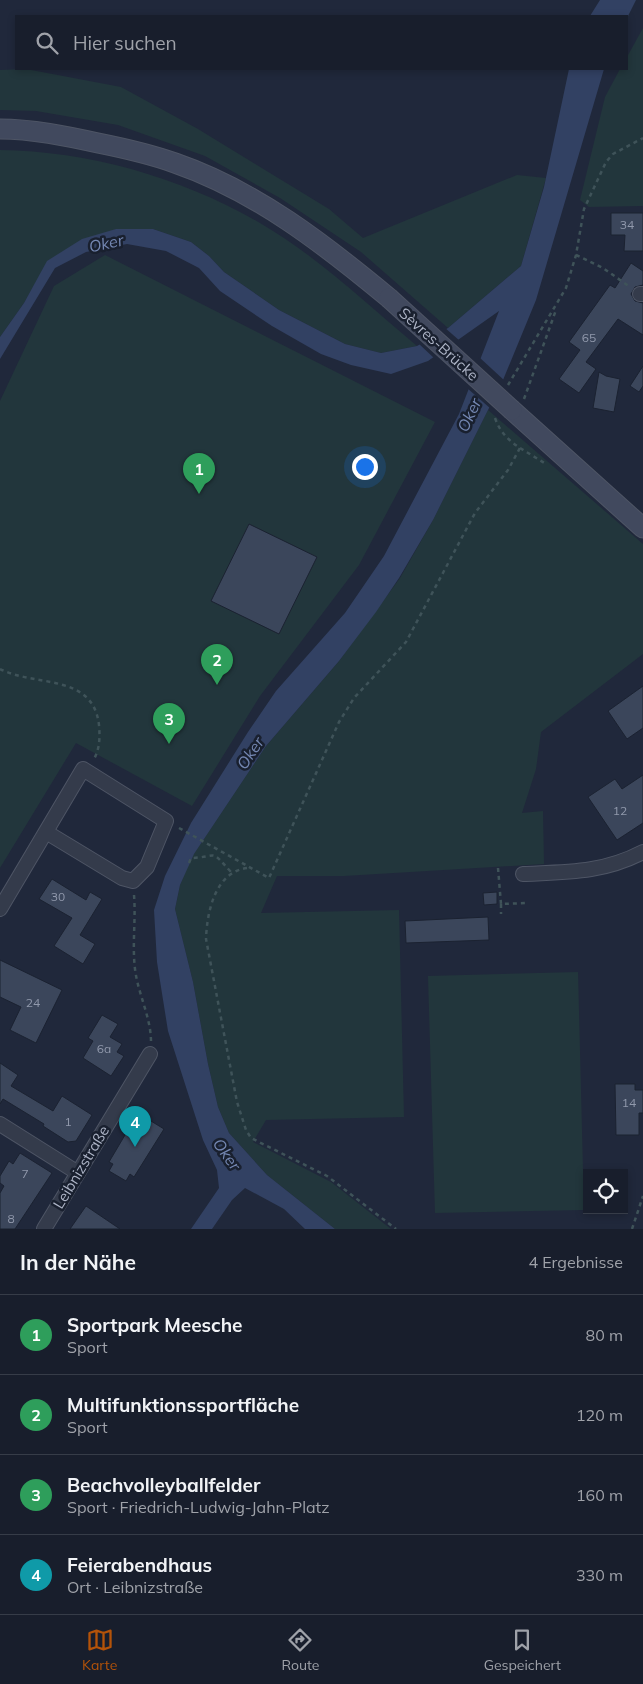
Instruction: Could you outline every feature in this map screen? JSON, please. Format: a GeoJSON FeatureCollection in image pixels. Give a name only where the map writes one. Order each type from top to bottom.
{"type":"FeatureCollection","features":[{"type":"Feature","properties":{"kind":"main road","name":"Sèvres-Brücke"},"geometry":{"type":"LineString","coordinates":[[0,129],[45,133],[91,141],[174,163],[203,174],[284,217],[318,241],[388,298],[643,528]]}},
{"type":"Feature","properties":{"kind":"street"},"geometry":{"type":"LineString","coordinates":[[0,909],[83,769],[166,821],[147,867],[133,881],[122,878],[46,832]]}},
{"type":"Feature","properties":{"kind":"street"},"geometry":{"type":"LineString","coordinates":[[523,874],[593,871],[614,866],[643,852]]}},
{"type":"Feature","properties":{"kind":"street","name":"Leibnizstraße"},"geometry":{"type":"LineString","coordinates":[[44,1229],[150,1054]]}},
{"type":"Feature","properties":{"kind":"street"},"geometry":{"type":"LineString","coordinates":[[0,1124],[78,1173]]}},
{"type":"Feature","properties":{"kind":"path"},"geometry":{"type":"LineString","coordinates":[[178,828],[233,857],[247,868],[269,878],[339,722],[354,698],[406,642],[475,513],[508,470],[520,448],[508,440],[500,430],[495,418],[510,408],[566,288],[576,255],[584,209],[606,162],[614,154],[643,138]]}},
{"type":"Feature","properties":{"kind":"path"},"geometry":{"type":"LineString","coordinates":[[576,255],[603,268],[642,294]]}},
{"type":"Feature","properties":{"kind":"path"},"geometry":{"type":"LineString","coordinates":[[506,391],[516,370],[557,306]]}},
{"type":"Feature","properties":{"kind":"path"},"geometry":{"type":"LineString","coordinates":[[0,669],[24,678],[50,681],[72,687],[88,698],[98,714],[100,736],[98,751],[93,760],[83,769]]}},
{"type":"Feature","properties":{"kind":"path"},"geometry":{"type":"LineString","coordinates":[[189,863],[191,858],[211,854],[215,855],[231,872]]}},
{"type":"Feature","properties":{"kind":"path"},"geometry":{"type":"LineString","coordinates":[[247,868],[231,872],[220,884],[211,904],[206,923],[206,939],[237,1102],[246,1130],[251,1138],[340,1184],[396,1229]]}},
{"type":"Feature","properties":{"kind":"path"},"geometry":{"type":"LineString","coordinates":[[498,868],[501,914]]}},
{"type":"Feature","properties":{"kind":"path"},"geometry":{"type":"LineString","coordinates":[[133,881],[136,918],[133,938],[135,971],[149,1025],[150,1054]]}},
{"type":"Feature","properties":{"kind":"path"},"geometry":{"type":"LineString","coordinates":[[501,904],[527,903]]}},
{"type":"Feature","properties":{"kind":"path"},"geometry":{"type":"LineString","coordinates":[[632,1229],[643,1196]]}},
{"type":"Feature","properties":{"kind":"shaded area"},"geometry":{"type":"Polygon","coordinates":[[[643,28],[643,206],[589,207],[580,200],[605,97],[619,70],[628,70],[628,55],[643,28]]]}},
{"type":"Feature","properties":{"kind":"shaded area"},"geometry":{"type":"Polygon","coordinates":[[[0,70],[31,70],[121,87],[198,129],[329,209],[363,238],[517,175],[546,178],[521,266],[448,328],[361,252],[280,198],[205,156],[118,125],[36,111],[0,110],[0,70]]]}},
{"type":"Feature","properties":{"kind":"shaded area"},"geometry":{"type":"Polygon","coordinates":[[[0,150],[67,156],[134,170],[167,180],[230,207],[260,223],[302,250],[417,346],[381,353],[345,344],[279,310],[224,272],[209,256],[191,242],[153,229],[116,229],[48,261],[24,303],[0,337],[0,150]]]}},
{"type":"Feature","properties":{"kind":"shaded area"},"geometry":{"type":"Polygon","coordinates":[[[105,255],[435,422],[359,565],[260,696],[192,806],[76,743],[0,868],[0,401],[54,286],[105,255]]]}},
{"type":"Feature","properties":{"kind":"shaded area"},"geometry":{"type":"Polygon","coordinates":[[[488,410],[643,544],[643,654],[541,732],[536,769],[522,813],[543,811],[544,864],[344,876],[277,876],[261,913],[399,910],[404,1117],[266,1120],[253,1142],[331,1182],[391,1229],[335,1229],[267,1175],[229,1133],[218,1107],[193,982],[175,909],[180,885],[191,858],[266,746],[339,661],[400,578],[433,520],[488,410]]]}},
{"type":"Feature","properties":{"kind":"shaded area"},"geometry":{"type":"Polygon","coordinates":[[[578,972],[583,1210],[435,1213],[428,976],[578,972]]]}},
{"type":"Feature","properties":{"kind":"water"},"geometry":{"type":"Polygon","coordinates":[[[600,0],[636,0],[628,16],[591,15],[600,0]]]}},
{"type":"Feature","properties":{"kind":"water","name":"Oker"},"geometry":{"type":"Polygon","coordinates":[[[569,70],[604,70],[536,300],[503,380],[433,520],[399,578],[376,612],[339,661],[266,746],[194,854],[180,885],[175,909],[193,982],[218,1107],[229,1133],[267,1175],[335,1229],[305,1229],[284,1209],[245,1188],[232,1200],[212,1229],[191,1229],[219,1188],[217,1170],[203,1140],[168,1031],[157,962],[154,910],[165,876],[191,823],[276,691],[345,613],[384,556],[459,414],[499,311],[428,361],[391,374],[351,365],[321,354],[272,326],[220,291],[199,268],[166,251],[127,244],[86,252],[55,268],[0,359],[0,337],[24,303],[47,261],[82,239],[116,229],[153,229],[191,242],[209,256],[224,272],[279,310],[345,344],[381,353],[417,346],[448,328],[521,266],[544,187],[569,70]]]}},
{"type":"Feature","properties":{"kind":"pier"},"geometry":{"type":"Polygon","coordinates":[[[444,327],[460,341],[435,359],[418,343],[444,327]]]}},
{"type":"Feature","properties":{"kind":"pier"},"geometry":{"type":"Polygon","coordinates":[[[479,357],[505,381],[491,409],[467,388],[479,357]]]}},
{"type":"Feature","properties":{"kind":"building"},"geometry":{"type":"Polygon","coordinates":[[[611,213],[643,213],[643,251],[624,251],[625,235],[611,235],[611,213]]]}},
{"type":"Feature","properties":{"kind":"building"},"geometry":{"type":"Polygon","coordinates":[[[631,263],[643,271],[643,285],[635,287],[631,294],[635,301],[643,303],[643,335],[618,319],[586,362],[596,369],[579,393],[559,379],[580,350],[569,342],[610,285],[615,288],[631,263]]]}},
{"type":"Feature","properties":{"kind":"building"},"geometry":{"type":"Polygon","coordinates":[[[643,366],[643,386],[639,392],[630,386],[643,366]]]}},
{"type":"Feature","properties":{"kind":"building"},"geometry":{"type":"Polygon","coordinates":[[[599,372],[606,376],[620,379],[614,412],[593,408],[599,372]]]}},
{"type":"Feature","properties":{"kind":"building"},"geometry":{"type":"Polygon","coordinates":[[[249,524],[317,557],[279,634],[211,601],[249,524]]]}},
{"type":"Feature","properties":{"kind":"building"},"geometry":{"type":"Polygon","coordinates":[[[643,686],[643,728],[627,739],[608,711],[643,686]]]}},
{"type":"Feature","properties":{"kind":"building"},"geometry":{"type":"Polygon","coordinates":[[[643,775],[643,823],[617,840],[588,797],[615,779],[622,789],[643,775]]]}},
{"type":"Feature","properties":{"kind":"building"},"geometry":{"type":"Polygon","coordinates":[[[52,879],[86,900],[90,892],[102,899],[80,935],[95,944],[83,964],[54,946],[72,918],[39,899],[52,879]]]}},
{"type":"Feature","properties":{"kind":"building"},"geometry":{"type":"Polygon","coordinates":[[[497,892],[497,904],[484,905],[483,893],[497,892]]]}},
{"type":"Feature","properties":{"kind":"building"},"geometry":{"type":"Polygon","coordinates":[[[488,917],[489,940],[406,943],[405,921],[488,917]]]}},
{"type":"Feature","properties":{"kind":"building"},"geometry":{"type":"Polygon","coordinates":[[[0,960],[62,990],[36,1043],[10,1030],[21,1007],[0,997],[0,960]]]}},
{"type":"Feature","properties":{"kind":"building"},"geometry":{"type":"Polygon","coordinates":[[[102,1015],[118,1024],[110,1037],[122,1044],[117,1052],[124,1056],[111,1076],[83,1058],[93,1041],[88,1038],[102,1015]]]}},
{"type":"Feature","properties":{"kind":"building"},"geometry":{"type":"Polygon","coordinates":[[[0,1063],[18,1075],[11,1086],[53,1111],[62,1096],[92,1115],[76,1141],[68,1142],[43,1126],[44,1124],[3,1099],[0,1104],[0,1063]]]}},
{"type":"Feature","properties":{"kind":"building"},"geometry":{"type":"Polygon","coordinates":[[[615,1084],[635,1084],[635,1090],[643,1090],[643,1113],[639,1113],[639,1135],[616,1135],[615,1084]]]}},
{"type":"Feature","properties":{"kind":"building"},"geometry":{"type":"Polygon","coordinates":[[[138,1113],[164,1129],[134,1177],[130,1174],[126,1181],[109,1171],[113,1164],[109,1162],[138,1113]]]}},
{"type":"Feature","properties":{"kind":"building"},"geometry":{"type":"Polygon","coordinates":[[[20,1153],[52,1173],[15,1229],[0,1229],[0,1193],[4,1186],[0,1183],[0,1176],[9,1161],[13,1164],[20,1153]]]}},
{"type":"Feature","properties":{"kind":"building"},"geometry":{"type":"Polygon","coordinates":[[[86,1206],[120,1229],[70,1229],[86,1206]]]}},
{"type":"Feature","properties":{"kind":"place","name":"Sportpark Meesche"},"geometry":{"type":"Point","coordinates":[199,494]}},
{"type":"Feature","properties":{"kind":"place","name":"Multifunktionssportfläche"},"geometry":{"type":"Point","coordinates":[217,685]}},
{"type":"Feature","properties":{"kind":"place","name":"Beachvolleyballfelder"},"geometry":{"type":"Point","coordinates":[169,744]}},
{"type":"Feature","properties":{"kind":"place","name":"Feierabendhaus"},"geometry":{"type":"Point","coordinates":[135,1147]}}]}
